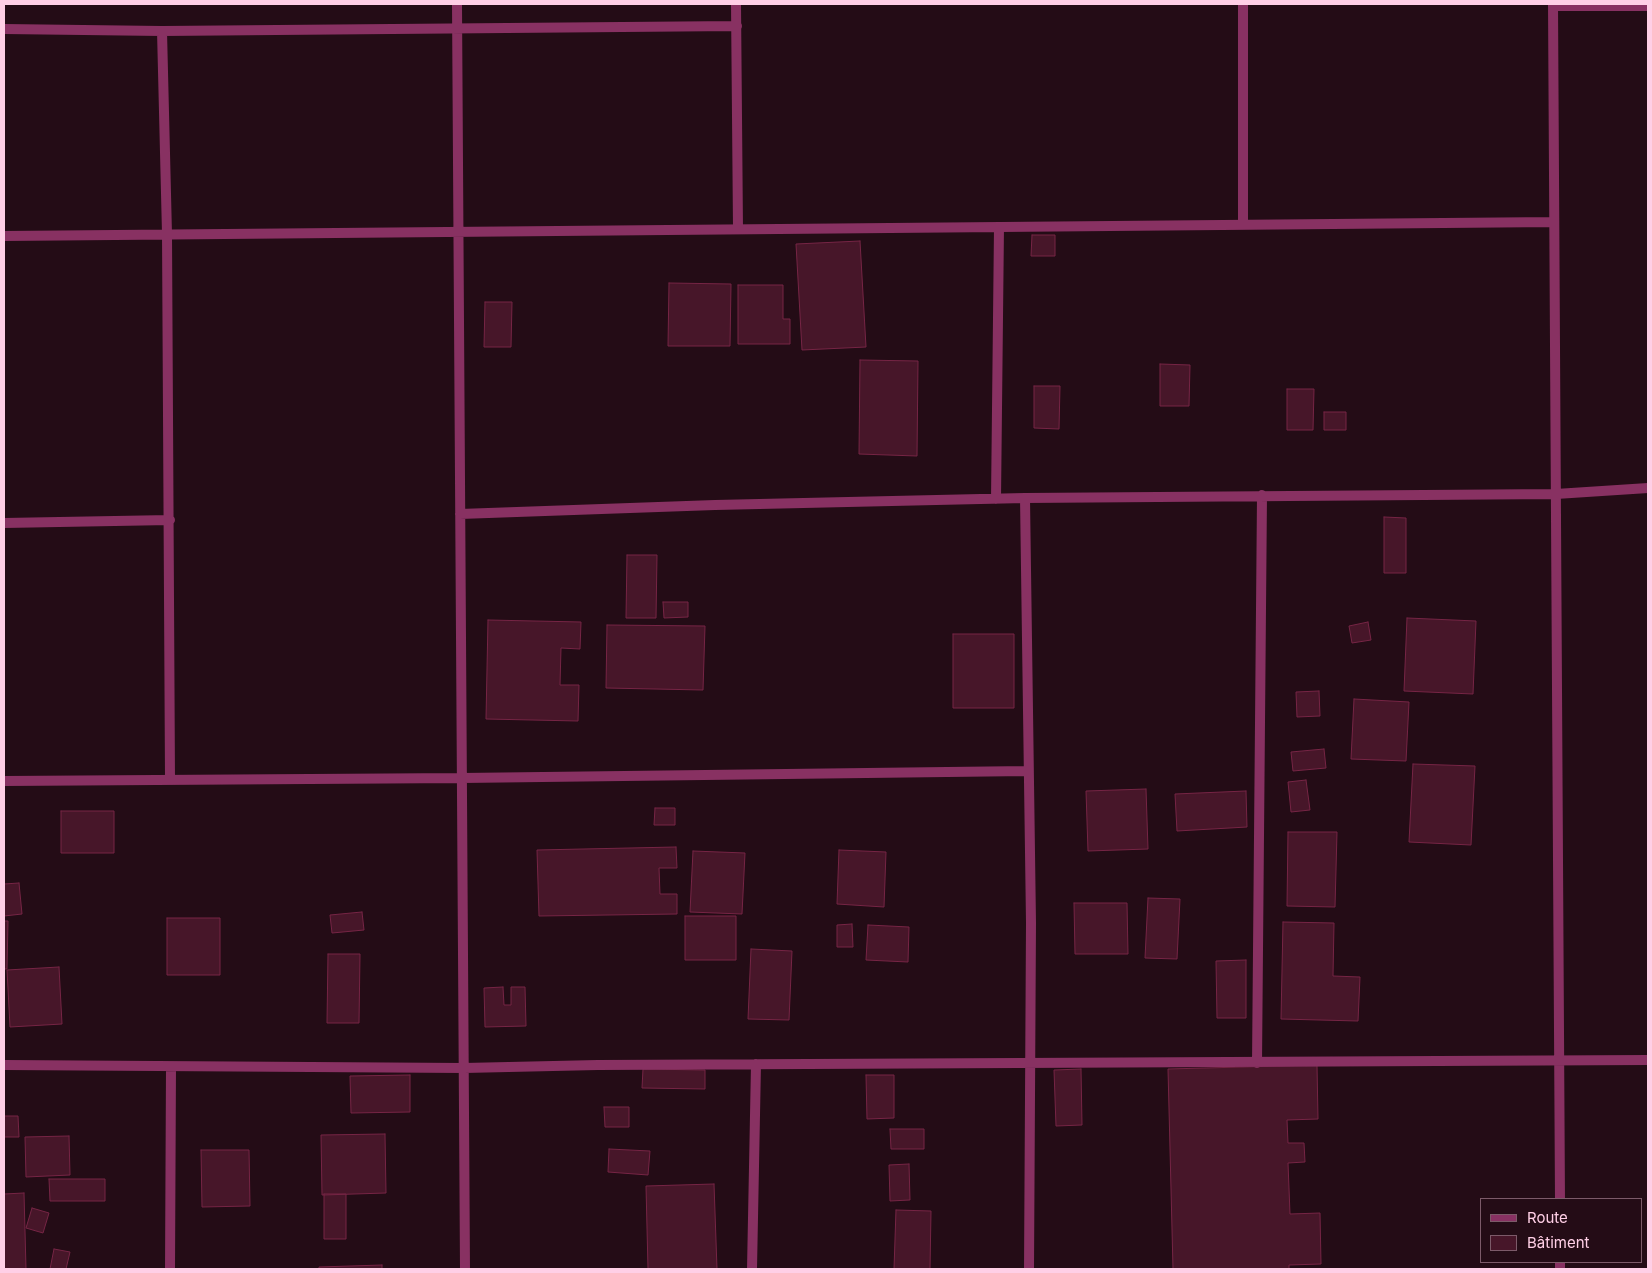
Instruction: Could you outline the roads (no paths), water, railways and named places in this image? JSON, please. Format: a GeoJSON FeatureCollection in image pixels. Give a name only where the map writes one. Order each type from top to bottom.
{"type":"FeatureCollection","features":[{"type":"Feature","properties":{"kind":"street"},"geometry":{"type":"LineString","coordinates":[[457,4],[465,1269]]}},
{"type":"Feature","properties":{"kind":"street"},"geometry":{"type":"LineString","coordinates":[[736,4],[738,229]]}},
{"type":"Feature","properties":{"kind":"street"},"geometry":{"type":"LineString","coordinates":[[1243,4],[1243,225]]}},
{"type":"Feature","properties":{"kind":"street"},"geometry":{"type":"LineString","coordinates":[[1560,1198],[1553,5],[1648,6]]}},
{"type":"Feature","properties":{"kind":"street"},"geometry":{"type":"LineString","coordinates":[[4,29],[162,31],[457,30],[736,26]]}},
{"type":"Feature","properties":{"kind":"street"},"geometry":{"type":"LineString","coordinates":[[162,31],[167,234],[170,780]]}},
{"type":"Feature","properties":{"kind":"street"},"geometry":{"type":"LineString","coordinates":[[4,236],[1554,222]]}},
{"type":"Feature","properties":{"kind":"street"},"geometry":{"type":"LineString","coordinates":[[996,498],[999,227]]}},
{"type":"Feature","properties":{"kind":"street"},"geometry":{"type":"LineString","coordinates":[[460,514],[715,504],[996,498],[1556,494],[1648,488]]}},
{"type":"Feature","properties":{"kind":"street"},"geometry":{"type":"LineString","coordinates":[[1257,1064],[1262,495]]}},
{"type":"Feature","properties":{"kind":"street"},"geometry":{"type":"LineString","coordinates":[[1025,498],[1031,923],[1029,1269]]}},
{"type":"Feature","properties":{"kind":"street"},"geometry":{"type":"LineString","coordinates":[[4,523],[170,520]]}},
{"type":"Feature","properties":{"kind":"street"},"geometry":{"type":"LineString","coordinates":[[4,781],[1028,771]]}},
{"type":"Feature","properties":{"kind":"street"},"geometry":{"type":"LineString","coordinates":[[4,1065],[464,1068],[756,1064],[1257,1064],[1648,1060]]}},
{"type":"Feature","properties":{"kind":"street"},"geometry":{"type":"LineString","coordinates":[[752,1269],[756,1064]]}},
{"type":"Feature","properties":{"kind":"street"},"geometry":{"type":"LineString","coordinates":[[170,1269],[171,1067]]}}]}
